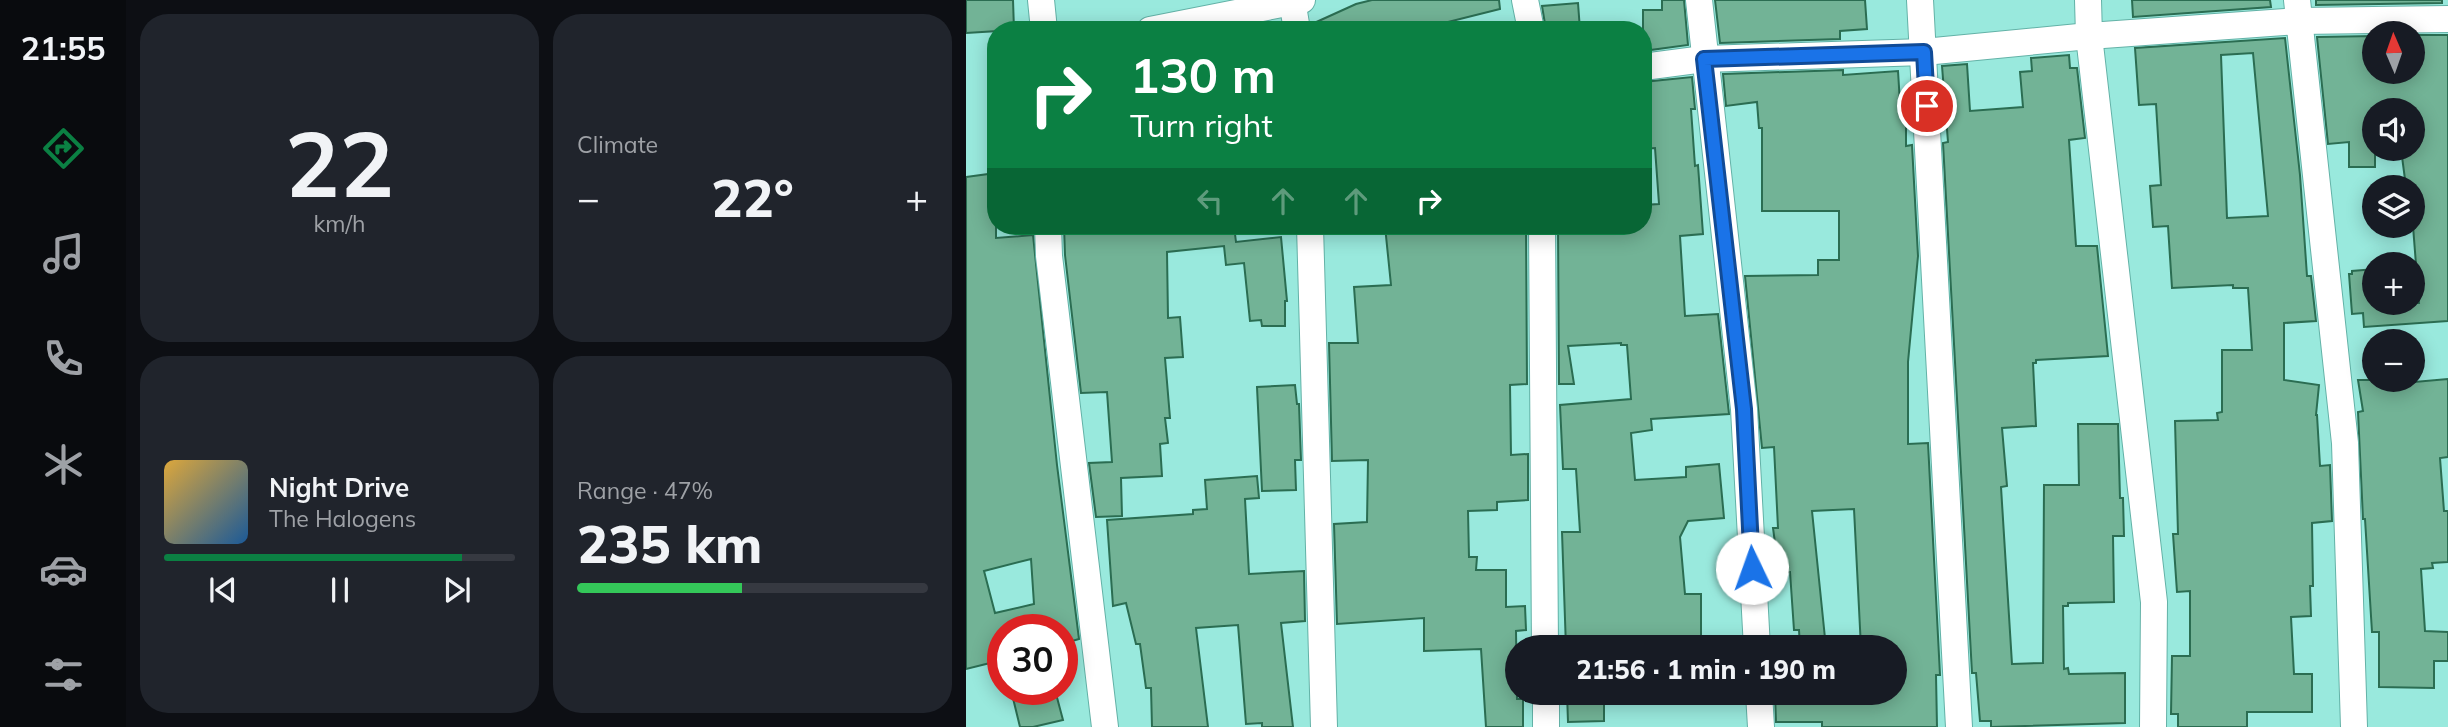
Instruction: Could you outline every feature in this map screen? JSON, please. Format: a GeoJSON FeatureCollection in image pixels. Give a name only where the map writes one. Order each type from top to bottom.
{"type":"FeatureCollection","features":[{"type":"Feature","properties":{"kind":"street"},"geometry":{"type":"LineString","coordinates":[[1041,0],[1043,21]]}},
{"type":"Feature","properties":{"kind":"street"},"geometry":{"type":"LineString","coordinates":[[1525,0],[1529,21]]}},
{"type":"Feature","properties":{"kind":"street"},"geometry":{"type":"LineString","coordinates":[[1699,0],[1744,409],[1756,635]]}},
{"type":"Feature","properties":{"kind":"street"},"geometry":{"type":"LineString","coordinates":[[1920,0],[1959,727]]}},
{"type":"Feature","properties":{"kind":"street"},"geometry":{"type":"LineString","coordinates":[[2088,0],[2089,36],[2154,602],[2153,727]]}},
{"type":"Feature","properties":{"kind":"street"},"geometry":{"type":"LineString","coordinates":[[1195,21],[1296,1],[1297,21]]}},
{"type":"Feature","properties":{"kind":"street"},"geometry":{"type":"LineString","coordinates":[[1652,65],[1704,59],[1924,52],[2298,11],[2448,19]]}},
{"type":"Feature","properties":{"kind":"street"},"geometry":{"type":"LineString","coordinates":[[2298,11],[2345,443],[2354,727]]}},
{"type":"Feature","properties":{"kind":"street"},"geometry":{"type":"LineString","coordinates":[[1048,235],[1105,727]]}},
{"type":"Feature","properties":{"kind":"street"},"geometry":{"type":"LineString","coordinates":[[1310,235],[1324,727]]}},
{"type":"Feature","properties":{"kind":"street"},"geometry":{"type":"LineString","coordinates":[[1542,235],[1545,635]]}},
{"type":"Feature","properties":{"kind":"street"},"geometry":{"type":"LineString","coordinates":[[1546,705],[1546,727]]}},
{"type":"Feature","properties":{"kind":"street"},"geometry":{"type":"LineString","coordinates":[[1760,705],[1761,727]]}},
{"type":"Feature","properties":{"kind":"building"},"geometry":{"type":"Polygon","coordinates":[[[966,0],[1013,0],[1014,21],[987,21],[987,32],[966,33],[966,0]]]}},
{"type":"Feature","properties":{"kind":"building"},"geometry":{"type":"Polygon","coordinates":[[[1372,0],[1499,0],[1500,9],[1452,21],[1319,21],[1356,4],[1372,0]]]}},
{"type":"Feature","properties":{"kind":"building"},"geometry":{"type":"Polygon","coordinates":[[[1662,0],[1684,0],[1688,45],[1652,50],[1652,21],[1643,21],[1643,10],[1662,10],[1662,0]]]}},
{"type":"Feature","properties":{"kind":"building"},"geometry":{"type":"Polygon","coordinates":[[[1715,0],[1865,0],[1867,29],[1840,31],[1840,39],[1720,43],[1715,0]]]}},
{"type":"Feature","properties":{"kind":"building"},"geometry":{"type":"Polygon","coordinates":[[[2132,0],[2270,0],[2271,7],[2133,17],[2132,0]]]}},
{"type":"Feature","properties":{"kind":"building"},"geometry":{"type":"Polygon","coordinates":[[[2316,0],[2442,0],[2442,3],[2316,5],[2316,0]]]}},
{"type":"Feature","properties":{"kind":"building"},"geometry":{"type":"Polygon","coordinates":[[[1578,3],[1579,21],[1544,21],[1542,6],[1578,3]]]}},
{"type":"Feature","properties":{"kind":"building"},"geometry":{"type":"Polygon","coordinates":[[[2426,35],[2448,35],[2448,321],[2364,327],[2363,315],[2425,315],[2425,252],[2415,252],[2414,238],[2425,238],[2425,175],[2404,175],[2403,161],[2425,161],[2425,98],[2362,98],[2362,161],[2375,161],[2375,167],[2349,167],[2349,142],[2328,144],[2317,37],[2362,36],[2362,84],[2426,84],[2426,35]]]}},
{"type":"Feature","properties":{"kind":"building"},"geometry":{"type":"Polygon","coordinates":[[[2285,38],[2300,175],[2307,276],[2311,276],[2316,321],[2284,323],[2284,380],[2319,385],[2316,415],[2320,466],[2330,465],[2332,521],[2312,523],[2311,616],[2291,617],[2294,674],[2312,674],[2312,712],[2247,712],[2247,727],[2178,727],[2178,714],[2171,714],[2172,656],[2190,656],[2190,591],[2177,592],[2173,534],[2178,534],[2175,421],[2218,420],[2217,413],[2222,412],[2222,350],[2252,350],[2248,288],[2233,288],[2233,285],[2172,288],[2168,226],[2153,227],[2150,186],[2161,185],[2156,104],[2139,105],[2135,48],[2285,38]],[[2253,53],[2221,55],[2227,218],[2268,216],[2253,53]]]}},
{"type":"Feature","properties":{"kind":"building"},"geometry":{"type":"Polygon","coordinates":[[[2069,55],[2070,68],[2077,68],[2085,138],[2069,140],[2076,246],[2097,246],[2108,356],[2036,360],[2036,363],[2033,363],[2036,426],[2002,428],[2007,486],[2001,487],[2012,664],[2043,663],[2044,485],[2079,485],[2078,424],[2118,424],[2124,536],[2113,536],[2114,602],[2068,603],[2068,606],[2063,606],[2064,669],[2068,668],[2069,674],[2125,673],[2125,723],[1991,727],[1991,721],[1980,721],[1976,673],[1972,673],[1943,143],[1948,142],[1942,66],[1967,64],[1970,111],[2023,107],[2020,72],[2032,71],[2031,58],[2069,55]]]}},
{"type":"Feature","properties":{"kind":"building"},"geometry":{"type":"Polygon","coordinates":[[[1843,70],[1843,75],[1898,71],[1901,119],[1906,119],[1906,146],[1912,145],[1918,256],[1908,362],[1908,444],[1928,443],[1940,675],[1936,675],[1937,727],[1822,727],[1822,722],[1776,722],[1775,705],[1907,705],[1907,635],[1860,635],[1854,509],[1812,511],[1825,635],[1799,635],[1799,630],[1794,630],[1790,572],[1779,573],[1773,528],[1778,528],[1774,447],[1762,448],[1745,276],[1818,275],[1818,260],[1839,260],[1839,211],[1762,211],[1762,128],[1759,128],[1757,102],[1726,106],[1723,74],[1843,70]]]}},
{"type":"Feature","properties":{"kind":"building"},"geometry":{"type":"Polygon","coordinates":[[[1692,77],[1695,109],[1691,109],[1703,234],[1680,236],[1685,316],[1718,314],[1729,414],[1651,419],[1652,430],[1631,433],[1635,480],[1686,477],[1686,467],[1719,464],[1724,518],[1688,521],[1680,537],[1685,594],[1701,594],[1701,635],[1566,635],[1562,532],[1580,532],[1576,469],[1563,469],[1560,405],[1631,399],[1627,345],[1621,343],[1568,346],[1574,384],[1559,384],[1558,235],[1652,235],[1652,204],[1659,204],[1655,148],[1652,148],[1652,81],[1692,77]]]}},
{"type":"Feature","properties":{"kind":"building"},"geometry":{"type":"Polygon","coordinates":[[[987,174],[987,235],[996,235],[996,238],[1033,235],[1076,614],[987,614],[987,664],[966,669],[966,177],[987,174]],[[1031,559],[984,571],[995,613],[1034,604],[1031,559]]]}},
{"type":"Feature","properties":{"kind":"building"},"geometry":{"type":"Polygon","coordinates":[[[1064,235],[1235,235],[1236,242],[1281,237],[1287,301],[1285,326],[1262,326],[1261,320],[1250,321],[1244,263],[1226,265],[1224,246],[1167,252],[1168,318],[1180,317],[1183,357],[1165,358],[1170,418],[1165,418],[1168,443],[1160,444],[1162,476],[1121,478],[1122,516],[1096,517],[1089,463],[1112,462],[1107,392],[1081,393],[1064,235]]]}},
{"type":"Feature","properties":{"kind":"building"},"geometry":{"type":"Polygon","coordinates":[[[1386,235],[1526,235],[1527,384],[1510,385],[1511,455],[1528,454],[1528,500],[1497,502],[1497,510],[1468,511],[1469,557],[1477,557],[1476,570],[1506,570],[1506,607],[1525,606],[1526,630],[1516,631],[1516,635],[1505,635],[1505,705],[1523,705],[1523,727],[1486,727],[1481,649],[1424,651],[1424,618],[1337,624],[1334,524],[1367,522],[1368,460],[1332,461],[1329,343],[1358,343],[1354,287],[1391,285],[1386,235]]]}},
{"type":"Feature","properties":{"kind":"building"},"geometry":{"type":"Polygon","coordinates":[[[2362,270],[2362,313],[2352,314],[2349,274],[2352,274],[2352,271],[2362,270]]]}},
{"type":"Feature","properties":{"kind":"building"},"geometry":{"type":"Polygon","coordinates":[[[2448,379],[2448,457],[2440,458],[2444,511],[2448,511],[2448,562],[2432,563],[2433,568],[2421,569],[2425,631],[2448,632],[2448,661],[2434,661],[2434,688],[2379,687],[2379,632],[2372,632],[2363,519],[2358,412],[2363,411],[2358,380],[2362,380],[2362,392],[2425,392],[2425,381],[2448,379]]]}},
{"type":"Feature","properties":{"kind":"building"},"geometry":{"type":"Polygon","coordinates":[[[1295,385],[1299,404],[1301,460],[1295,460],[1296,490],[1262,491],[1257,387],[1295,385]]]}},
{"type":"Feature","properties":{"kind":"building"},"geometry":{"type":"Polygon","coordinates":[[[1257,476],[1259,498],[1245,499],[1249,574],[1304,571],[1305,621],[1281,623],[1293,727],[1246,724],[1238,625],[1196,628],[1208,727],[1152,727],[1151,688],[1146,688],[1140,644],[1136,644],[1126,603],[1113,606],[1107,520],[1193,514],[1193,510],[1207,509],[1205,480],[1257,476]]]}},
{"type":"Feature","properties":{"kind":"building"},"geometry":{"type":"Polygon","coordinates":[[[1015,705],[1059,705],[1063,720],[1020,727],[1015,705]]]}},
{"type":"Feature","properties":{"kind":"building"},"geometry":{"type":"Polygon","coordinates":[[[1567,705],[1604,705],[1604,721],[1568,722],[1567,705]]]}},
{"type":"Feature","properties":{"kind":"route"},"geometry":{"type":"LineString","coordinates":[[1752,568],[1744,409],[1704,59],[1924,52],[1927,106]]}}]}
